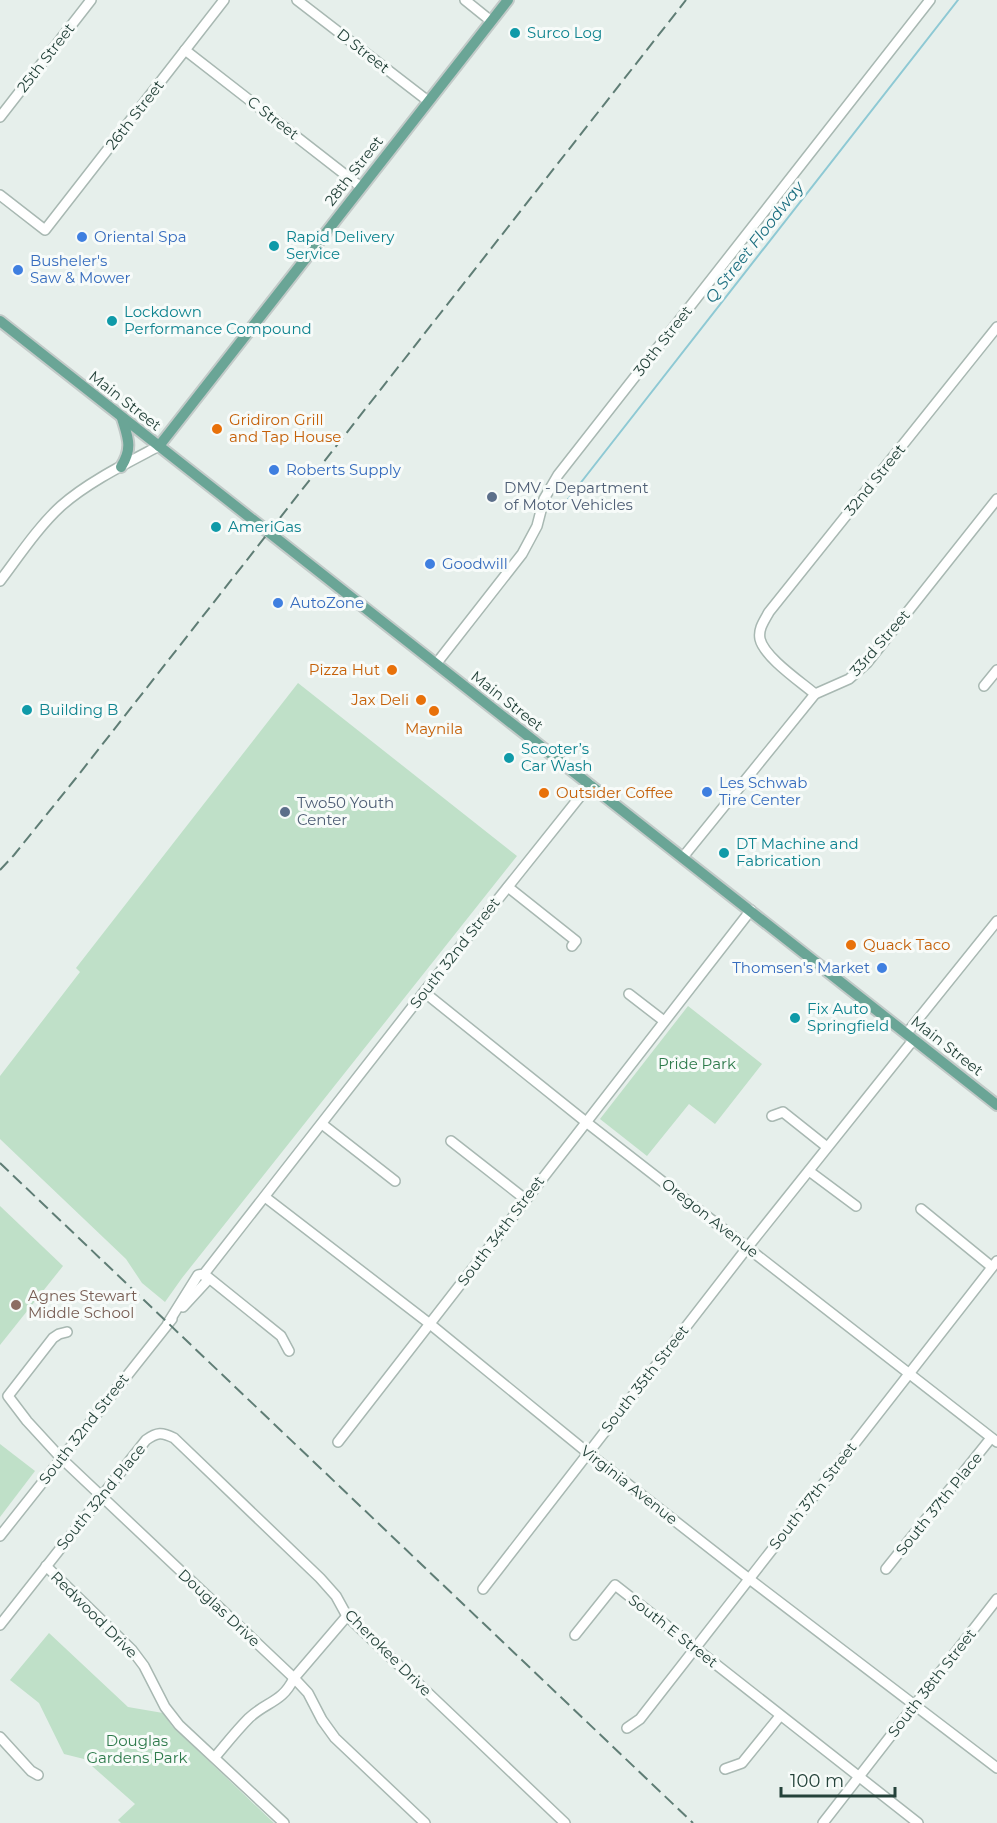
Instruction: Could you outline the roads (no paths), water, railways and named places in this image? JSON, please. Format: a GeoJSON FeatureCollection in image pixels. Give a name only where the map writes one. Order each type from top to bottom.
{"type":"FeatureCollection","features":[{"type":"Feature","properties":{"kind":"main road","name":"28th Street"},"geometry":{"type":"LineString","coordinates":[[159,446],[508,0]]}},
{"type":"Feature","properties":{"kind":"main road","name":"Main Street"},"geometry":{"type":"LineString","coordinates":[[0,321],[997,1105]]}},
{"type":"Feature","properties":{"kind":"main road"},"geometry":{"type":"LineString","coordinates":[[121,467],[129,451],[129,442],[122,417]]}},
{"type":"Feature","properties":{"kind":"street","name":"25th Street"},"geometry":{"type":"LineString","coordinates":[[0,117],[91,0]]}},
{"type":"Feature","properties":{"kind":"street","name":"26th Street"},"geometry":{"type":"LineString","coordinates":[[0,195],[45,230],[225,0]]}},
{"type":"Feature","properties":{"kind":"street","name":"D Street"},"geometry":{"type":"LineString","coordinates":[[297,0],[428,101]]}},
{"type":"Feature","properties":{"kind":"street"},"geometry":{"type":"LineString","coordinates":[[465,0],[491,21]]}},
{"type":"Feature","properties":{"kind":"street","name":"30th Street"},"geometry":{"type":"LineString","coordinates":[[436,664],[522,554],[537,526],[544,499],[558,475],[930,0]]}},
{"type":"Feature","properties":{"kind":"street","name":"C Street"},"geometry":{"type":"LineString","coordinates":[[185,50],[361,187]]}},
{"type":"Feature","properties":{"kind":"street","name":"32nd Street"},"geometry":{"type":"LineString","coordinates":[[815,694],[774,660],[764,648],[760,637],[762,624],[769,612],[997,327]]}},
{"type":"Feature","properties":{"kind":"street"},"geometry":{"type":"LineString","coordinates":[[0,581],[61,506],[78,492],[159,446]]}},
{"type":"Feature","properties":{"kind":"street","name":"33rd Street"},"geometry":{"type":"LineString","coordinates":[[683,857],[815,694],[856,674],[997,499]]}},
{"type":"Feature","properties":{"kind":"street"},"geometry":{"type":"LineString","coordinates":[[984,686],[997,670]]}},
{"type":"Feature","properties":{"kind":"street","name":"South 32nd Street"},"geometry":{"type":"LineString","coordinates":[[0,1536],[168,1323],[198,1275],[204,1274],[590,784]]}},
{"type":"Feature","properties":{"kind":"street"},"geometry":{"type":"LineString","coordinates":[[508,887],[576,941],[572,946]]}},
{"type":"Feature","properties":{"kind":"street","name":"South 34th Street"},"geometry":{"type":"LineString","coordinates":[[338,1442],[750,910]]}},
{"type":"Feature","properties":{"kind":"street","name":"South 35th Street"},"geometry":{"type":"LineString","coordinates":[[483,1589],[809,1171],[997,921]]}},
{"type":"Feature","properties":{"kind":"street","name":"Oregon Avenue"},"geometry":{"type":"LineString","coordinates":[[424,992],[586,1122],[994,1440]]}},
{"type":"Feature","properties":{"kind":"street"},"geometry":{"type":"LineString","coordinates":[[629,994],[664,1021]]}},
{"type":"Feature","properties":{"kind":"street"},"geometry":{"type":"LineString","coordinates":[[772,1116],[783,1112],[827,1147]]}},
{"type":"Feature","properties":{"kind":"street"},"geometry":{"type":"LineString","coordinates":[[322,1124],[395,1181]]}},
{"type":"Feature","properties":{"kind":"street"},"geometry":{"type":"LineString","coordinates":[[451,1142],[525,1199]]}},
{"type":"Feature","properties":{"kind":"street"},"geometry":{"type":"LineString","coordinates":[[809,1171],[856,1206]]}},
{"type":"Feature","properties":{"kind":"street","name":"Virginia Avenue"},"geometry":{"type":"LineString","coordinates":[[265,1197],[430,1324],[588,1453],[748,1578],[994,1765]]}},
{"type":"Feature","properties":{"kind":"street"},"geometry":{"type":"LineString","coordinates":[[921,1209],[994,1264]]}},
{"type":"Feature","properties":{"kind":"street","name":"South 37th Street"},"geometry":{"type":"LineString","coordinates":[[627,1728],[640,1719],[994,1264]]}},
{"type":"Feature","properties":{"kind":"street"},"geometry":{"type":"LineString","coordinates":[[204,1274],[281,1336],[289,1351]]}},
{"type":"Feature","properties":{"kind":"street","name":"Douglas Drive"},"geometry":{"type":"LineString","coordinates":[[67,1332],[53,1338],[8,1396],[27,1421],[61,1458],[294,1678],[308,1693],[322,1720],[335,1738],[425,1823]]}},
{"type":"Feature","properties":{"kind":"street","name":"South 32nd Place"},"geometry":{"type":"LineString","coordinates":[[0,1625],[147,1440],[153,1434],[162,1433]]}},
{"type":"Feature","properties":{"kind":"street","name":"Cherokee Drive"},"geometry":{"type":"LineString","coordinates":[[162,1433],[174,1438],[320,1578],[336,1596],[347,1616],[565,1823]]}},
{"type":"Feature","properties":{"kind":"street","name":"South 37th Place"},"geometry":{"type":"LineString","coordinates":[[886,1569],[994,1440]]}},
{"type":"Feature","properties":{"kind":"street","name":"Redwood Drive"},"geometry":{"type":"LineString","coordinates":[[46,1566],[132,1650],[144,1666],[165,1707],[179,1725],[284,1823]]}},
{"type":"Feature","properties":{"kind":"street","name":"South E Street"},"geometry":{"type":"LineString","coordinates":[[575,1635],[615,1585],[918,1823]]}},
{"type":"Feature","properties":{"kind":"street","name":"South 38th Street"},"geometry":{"type":"LineString","coordinates":[[823,1823],[997,1599]]}},
{"type":"Feature","properties":{"kind":"street"},"geometry":{"type":"LineString","coordinates":[[215,1757],[251,1716],[280,1698],[294,1678],[347,1616]]}},
{"type":"Feature","properties":{"kind":"street"},"geometry":{"type":"LineString","coordinates":[[725,1769],[742,1763],[780,1716]]}},
{"type":"Feature","properties":{"kind":"street"},"geometry":{"type":"LineString","coordinates":[[0,1737],[31,1771],[38,1775]]}},
{"type":"Feature","properties":{"kind":"street"},"geometry":{"type":"LineString","coordinates":[[994,1765],[997,1754]]}},
{"type":"Feature","properties":{"kind":"waterway","name":"Q Street Floodway"},"geometry":{"type":"LineString","coordinates":[[568,499],[958,0]]}},
{"type":"Feature","properties":{"kind":"railway"},"geometry":{"type":"LineString","coordinates":[[0,870],[76,778],[686,0]]}},
{"type":"Feature","properties":{"kind":"railway"},"geometry":{"type":"LineString","coordinates":[[0,1163],[693,1823]]}},
{"type":"Feature","properties":{"kind":"place","name":"Surco Log"},"geometry":{"type":"Point","coordinates":[515,33]}},
{"type":"Feature","properties":{"kind":"place","name":"Oriental Spa"},"geometry":{"type":"Point","coordinates":[82,237]}},
{"type":"Feature","properties":{"kind":"place","name":"Rapid Delivery Service"},"geometry":{"type":"Point","coordinates":[274,246]}},
{"type":"Feature","properties":{"kind":"place","name":"Busheler's Saw & Mower"},"geometry":{"type":"Point","coordinates":[18,270]}},
{"type":"Feature","properties":{"kind":"place","name":"Lockdown Performance Compound"},"geometry":{"type":"Point","coordinates":[112,321]}},
{"type":"Feature","properties":{"kind":"place","name":"Gridiron Grill and Tap House"},"geometry":{"type":"Point","coordinates":[217,429]}},
{"type":"Feature","properties":{"kind":"place","name":"Roberts Supply"},"geometry":{"type":"Point","coordinates":[274,470]}},
{"type":"Feature","properties":{"kind":"place","name":"DMV - Department of Motor Vehicles"},"geometry":{"type":"Point","coordinates":[492,497]}},
{"type":"Feature","properties":{"kind":"place","name":"AmeriGas"},"geometry":{"type":"Point","coordinates":[216,527]}},
{"type":"Feature","properties":{"kind":"place","name":"Goodwill"},"geometry":{"type":"Point","coordinates":[430,564]}},
{"type":"Feature","properties":{"kind":"place","name":"AutoZone"},"geometry":{"type":"Point","coordinates":[278,603]}},
{"type":"Feature","properties":{"kind":"place","name":"Pizza Hut"},"geometry":{"type":"Point","coordinates":[392,670]}},
{"type":"Feature","properties":{"kind":"place","name":"Jax Deli"},"geometry":{"type":"Point","coordinates":[421,700]}},
{"type":"Feature","properties":{"kind":"place","name":"Building B"},"geometry":{"type":"Point","coordinates":[27,710]}},
{"type":"Feature","properties":{"kind":"place","name":"Maynila"},"geometry":{"type":"Point","coordinates":[434,711]}},
{"type":"Feature","properties":{"kind":"place","name":"Scooter’s Car Wash"},"geometry":{"type":"Point","coordinates":[509,758]}},
{"type":"Feature","properties":{"kind":"place","name":"Les Schwab Tire Center"},"geometry":{"type":"Point","coordinates":[707,792]}},
{"type":"Feature","properties":{"kind":"place","name":"Outsider Coffee"},"geometry":{"type":"Point","coordinates":[544,793]}},
{"type":"Feature","properties":{"kind":"place","name":"Two50 Youth Center"},"geometry":{"type":"Point","coordinates":[285,812]}},
{"type":"Feature","properties":{"kind":"place","name":"DT Machine and Fabrication"},"geometry":{"type":"Point","coordinates":[724,853]}},
{"type":"Feature","properties":{"kind":"place","name":"Quack Taco"},"geometry":{"type":"Point","coordinates":[851,945]}},
{"type":"Feature","properties":{"kind":"place","name":"Thomsen's Market"},"geometry":{"type":"Point","coordinates":[882,968]}},
{"type":"Feature","properties":{"kind":"place","name":"Fix Auto Springfield"},"geometry":{"type":"Point","coordinates":[795,1018]}},
{"type":"Feature","properties":{"kind":"place","name":"Agnes Stewart Middle School"},"geometry":{"type":"Point","coordinates":[16,1305]}},
{"type":"Feature","properties":{"kind":"park label","name":"Pride Park"},"geometry":{"type":"Point","coordinates":[697,1064]}},
{"type":"Feature","properties":{"kind":"park label","name":"Douglas Gardens Park"},"geometry":{"type":"Point","coordinates":[137,1750]}}]}
